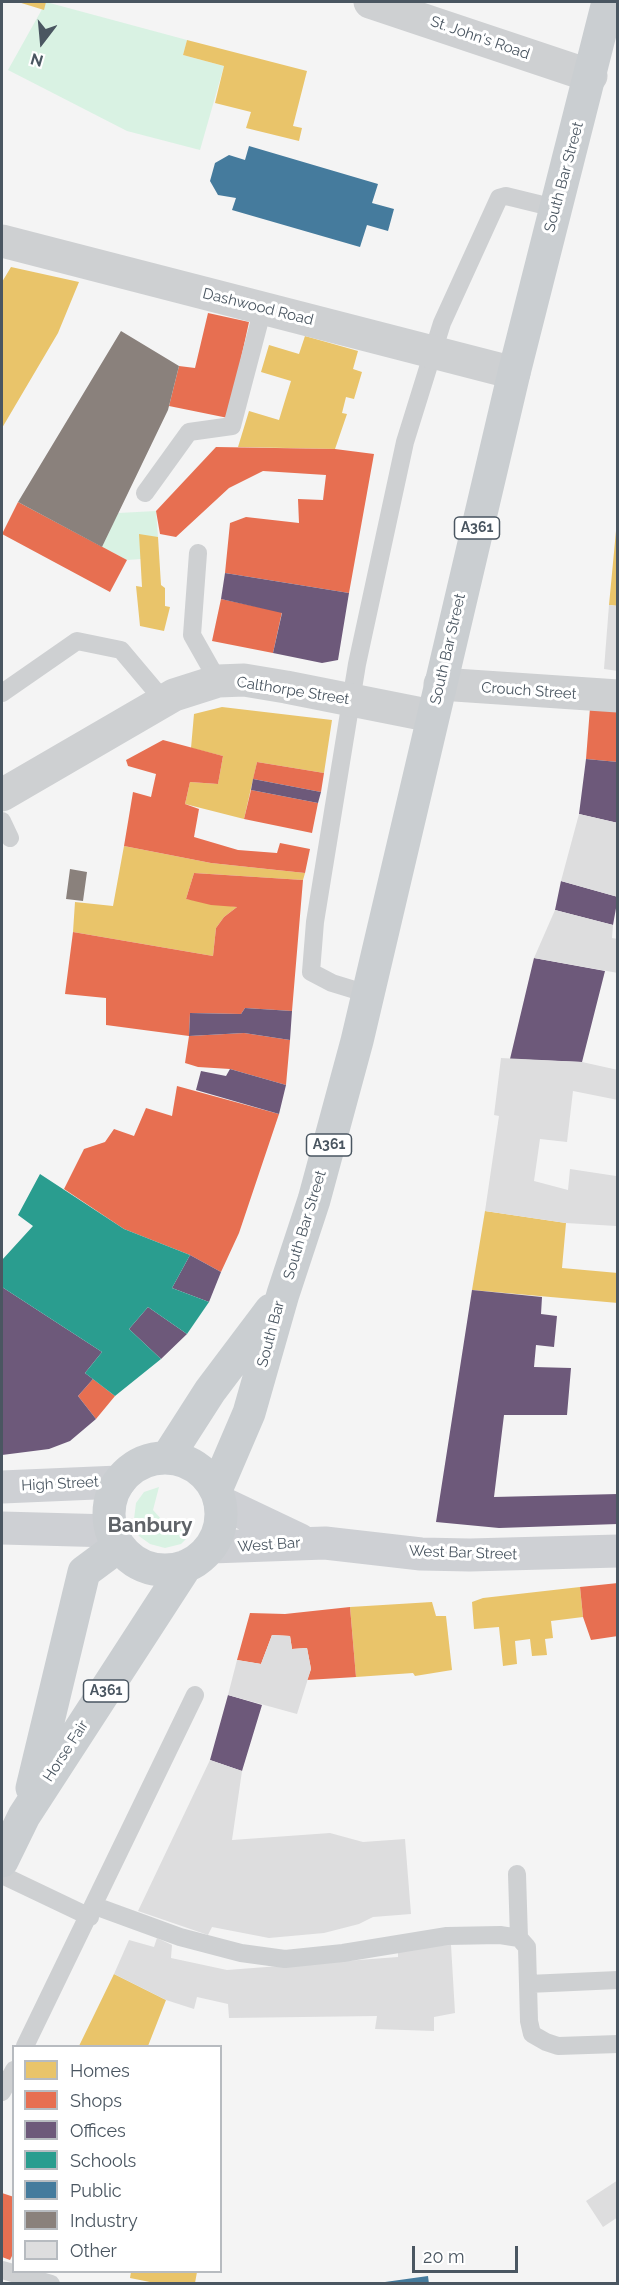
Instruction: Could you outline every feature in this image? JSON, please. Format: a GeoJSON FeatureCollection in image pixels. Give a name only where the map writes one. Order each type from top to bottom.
{"type":"FeatureCollection","features":[{"type":"Feature","properties":{"kind":"main road","name":"South Bar Street"},"geometry":{"type":"LineString","coordinates":[[283,1294],[314,1200],[368,994],[514,372],[608,2]]}},
{"type":"Feature","properties":{"kind":"main road","name":"South Bar"},"geometry":{"type":"LineString","coordinates":[[167,1458],[210,1391],[283,1294]]}},
{"type":"Feature","properties":{"kind":"main road","name":"South Bar"},"geometry":{"type":"LineString","coordinates":[[218,1496],[249,1413],[283,1294]]}},
{"type":"Feature","properties":{"kind":"main road"},"geometry":{"type":"LineString","coordinates":[[167,1458],[196,1467],[208,1477],[218,1496],[220,1526],[198,1557],[157,1569],[130,1557],[115,1538],[110,1505],[119,1482],[140,1464],[167,1458]]}},
{"type":"Feature","properties":{"kind":"main road","name":"High Street"},"geometry":{"type":"LineString","coordinates":[[2,1487],[119,1482]]}},
{"type":"Feature","properties":{"kind":"main road","name":"West Bar"},"geometry":{"type":"LineString","coordinates":[[218,1496],[274,1530],[308,1544]]}},
{"type":"Feature","properties":{"kind":"main road"},"geometry":{"type":"LineString","coordinates":[[2,1528],[115,1538]]}},
{"type":"Feature","properties":{"kind":"main road","name":"Horse Fair"},"geometry":{"type":"LineString","coordinates":[[24,1816],[84,1572],[115,1538]]}},
{"type":"Feature","properties":{"kind":"main road","name":"West Bar"},"geometry":{"type":"LineString","coordinates":[[198,1557],[308,1544]]}},
{"type":"Feature","properties":{"kind":"main road","name":"West Bar Street"},"geometry":{"type":"LineString","coordinates":[[308,1544],[470,1555],[618,1551]]}},
{"type":"Feature","properties":{"kind":"main road","name":"Horse Fair"},"geometry":{"type":"LineString","coordinates":[[2,1861],[24,1816],[198,1557]]}},
{"type":"Feature","properties":{"kind":"street","name":"St. John's Road"},"geometry":{"type":"LineString","coordinates":[[370,2],[591,76]]}},
{"type":"Feature","properties":{"kind":"street","name":"Dashwood Road"},"geometry":{"type":"LineString","coordinates":[[2,241],[514,372]]}},
{"type":"Feature","properties":{"kind":"street","name":"Calthorpe Street"},"geometry":{"type":"LineString","coordinates":[[2,795],[164,701],[195,687],[218,681],[244,680],[432,716]]}},
{"type":"Feature","properties":{"kind":"street","name":"Crouch Street"},"geometry":{"type":"LineString","coordinates":[[440,684],[618,696]]}},
{"type":"Feature","properties":{"kind":"lane"},"geometry":{"type":"LineString","coordinates":[[368,994],[332,983],[311,972],[315,922],[353,700],[357,664],[405,442],[432,352],[499,198],[506,196],[555,208]]}},
{"type":"Feature","properties":{"kind":"lane"},"geometry":{"type":"LineString","coordinates":[[145,493],[189,432],[232,426],[263,308]]}},
{"type":"Feature","properties":{"kind":"lane"},"geometry":{"type":"LineString","coordinates":[[198,553],[192,635],[218,681]]}},
{"type":"Feature","properties":{"kind":"lane"},"geometry":{"type":"LineString","coordinates":[[2,693],[77,641],[121,650],[164,701]]}},
{"type":"Feature","properties":{"kind":"lane"},"geometry":{"type":"LineString","coordinates":[[26,2045],[92,1912],[195,1695]]}},
{"type":"Feature","properties":{"kind":"lane"},"geometry":{"type":"LineString","coordinates":[[517,1874],[519,1938]]}},
{"type":"Feature","properties":{"kind":"lane"},"geometry":{"type":"LineString","coordinates":[[2,1875],[92,1912],[180,1938],[274,1958],[309,1957],[447,1936],[500,1935],[519,1938],[527,1947],[528,2021],[532,2034],[558,2046],[618,2044]]}},
{"type":"Feature","properties":{"kind":"lane"},"geometry":{"type":"LineString","coordinates":[[528,1984],[618,1980]]}},
{"type":"Feature","properties":{"kind":"lane"},"geometry":{"type":"LineString","coordinates":[[2,2092],[12,2074]]}},
{"type":"Feature","properties":{"kind":"lane"},"geometry":{"type":"LineString","coordinates":[[13,2273],[51,2283]]}},
{"type":"Feature","properties":{"kind":"green space"},"geometry":{"type":"Polygon","coordinates":[[[46,2],[187,40],[183,55],[224,66],[200,150],[127,131],[8,70],[46,2]]]}},
{"type":"Feature","properties":{"kind":"green space"},"geometry":{"type":"Polygon","coordinates":[[[156,511],[158,537],[141,559],[127,560],[102,547],[118,513],[156,511]]]}},
{"type":"Feature","properties":{"kind":"green space"},"geometry":{"type":"Polygon","coordinates":[[[159,1487],[153,1510],[172,1531],[191,1527],[190,1535],[181,1544],[165,1548],[150,1544],[139,1536],[133,1527],[136,1503],[144,1492],[159,1487]]]}},
{"type":"Feature","properties":{"kind":"building: Homes"},"geometry":{"type":"Polygon","coordinates":[[[18,2],[46,2],[44,10],[18,2]]]}},
{"type":"Feature","properties":{"kind":"building: Homes"},"geometry":{"type":"Polygon","coordinates":[[[187,40],[307,71],[293,126],[302,128],[299,141],[246,128],[251,112],[215,103],[224,66],[183,55],[187,40]]]}},
{"type":"Feature","properties":{"kind":"building: Homes"},"geometry":{"type":"Polygon","coordinates":[[[11,267],[79,282],[58,333],[2,428],[2,282],[11,267]]]}},
{"type":"Feature","properties":{"kind":"building: Homes"},"geometry":{"type":"Polygon","coordinates":[[[305,336],[358,351],[353,369],[362,372],[354,399],[346,397],[342,413],[347,414],[335,449],[238,447],[249,411],[279,420],[291,381],[261,372],[269,345],[299,354],[305,336]]]}},
{"type":"Feature","properties":{"kind":"building: Homes"},"geometry":{"type":"Polygon","coordinates":[[[616,531],[618,531],[618,606],[609,605],[616,531]]]}},
{"type":"Feature","properties":{"kind":"building: Homes"},"geometry":{"type":"Polygon","coordinates":[[[139,534],[158,537],[161,585],[165,588],[165,606],[170,607],[164,631],[140,626],[136,586],[142,587],[139,534]]]}},
{"type":"Feature","properties":{"kind":"building: Homes"},"geometry":{"type":"Polygon","coordinates":[[[222,707],[332,720],[324,773],[257,762],[244,819],[185,804],[190,782],[218,784],[223,756],[191,748],[194,714],[222,707]]]}},
{"type":"Feature","properties":{"kind":"building: Homes"},"geometry":{"type":"Polygon","coordinates":[[[124,846],[211,863],[305,873],[303,880],[194,873],[186,899],[237,907],[224,917],[216,928],[213,956],[73,932],[75,902],[113,906],[124,846]]]}},
{"type":"Feature","properties":{"kind":"building: Homes"},"geometry":{"type":"Polygon","coordinates":[[[485,1211],[566,1223],[562,1268],[618,1273],[618,1303],[472,1290],[485,1211]]]}},
{"type":"Feature","properties":{"kind":"building: Homes"},"geometry":{"type":"Polygon","coordinates":[[[580,1587],[583,1617],[551,1621],[553,1638],[545,1639],[547,1655],[532,1656],[530,1639],[515,1641],[517,1664],[503,1666],[499,1627],[474,1629],[472,1602],[483,1598],[580,1587]]]}},
{"type":"Feature","properties":{"kind":"building: Homes"},"geometry":{"type":"Polygon","coordinates":[[[432,1602],[436,1616],[446,1616],[452,1670],[415,1676],[413,1673],[356,1677],[350,1607],[432,1602]]]}},
{"type":"Feature","properties":{"kind":"building: Homes"},"geometry":{"type":"Polygon","coordinates":[[[114,1974],[166,2000],[148,2045],[79,2045],[114,1974]]]}},
{"type":"Feature","properties":{"kind":"building: Homes"},"geometry":{"type":"Polygon","coordinates":[[[131,2273],[197,2273],[195,2283],[155,2283],[130,2278],[131,2273]]]}},
{"type":"Feature","properties":{"kind":"building: Shops"},"geometry":{"type":"Polygon","coordinates":[[[208,313],[249,322],[228,418],[169,406],[179,366],[195,368],[208,313]]]}},
{"type":"Feature","properties":{"kind":"building: Shops"},"geometry":{"type":"Polygon","coordinates":[[[216,447],[335,449],[374,454],[349,593],[225,573],[230,523],[246,517],[299,523],[298,499],[323,500],[326,475],[263,471],[229,488],[176,537],[160,534],[156,511],[216,447]]]}},
{"type":"Feature","properties":{"kind":"building: Shops"},"geometry":{"type":"Polygon","coordinates":[[[18,502],[127,560],[110,592],[2,534],[18,502]]]}},
{"type":"Feature","properties":{"kind":"building: Shops"},"geometry":{"type":"Polygon","coordinates":[[[221,599],[282,612],[273,653],[212,641],[221,599]]]}},
{"type":"Feature","properties":{"kind":"building: Shops"},"geometry":{"type":"Polygon","coordinates":[[[590,708],[618,708],[618,762],[586,759],[590,708]]]}},
{"type":"Feature","properties":{"kind":"building: Shops"},"geometry":{"type":"Polygon","coordinates":[[[163,740],[223,756],[218,784],[190,782],[185,804],[199,809],[194,837],[238,850],[277,853],[280,843],[310,849],[305,873],[211,863],[124,846],[133,792],[151,797],[156,774],[128,766],[126,760],[163,740]]]}},
{"type":"Feature","properties":{"kind":"building: Shops"},"geometry":{"type":"Polygon","coordinates":[[[257,762],[324,773],[321,792],[253,779],[257,762]]]}},
{"type":"Feature","properties":{"kind":"building: Shops"},"geometry":{"type":"Polygon","coordinates":[[[251,790],[318,803],[312,833],[244,819],[251,790]]]}},
{"type":"Feature","properties":{"kind":"building: Shops"},"geometry":{"type":"Polygon","coordinates":[[[194,873],[303,880],[292,1011],[245,1008],[241,1014],[190,1013],[189,1036],[106,1025],[106,998],[65,994],[73,932],[213,956],[216,928],[224,917],[237,907],[211,905],[186,899],[194,873]]]}},
{"type":"Feature","properties":{"kind":"building: Shops"},"geometry":{"type":"Polygon","coordinates":[[[244,1033],[290,1040],[286,1085],[230,1069],[198,1067],[185,1063],[189,1036],[244,1033]]]}},
{"type":"Feature","properties":{"kind":"building: Shops"},"geometry":{"type":"Polygon","coordinates":[[[177,1086],[279,1114],[239,1233],[221,1272],[190,1255],[124,1229],[64,1189],[84,1149],[105,1142],[114,1129],[134,1136],[146,1108],[172,1116],[177,1086]]]}},
{"type":"Feature","properties":{"kind":"building: Shops"},"geometry":{"type":"Polygon","coordinates":[[[93,1379],[115,1396],[96,1419],[78,1396],[93,1379]]]}},
{"type":"Feature","properties":{"kind":"building: Shops"},"geometry":{"type":"Polygon","coordinates":[[[618,1583],[618,1636],[591,1640],[583,1617],[580,1587],[618,1583]]]}},
{"type":"Feature","properties":{"kind":"building: Shops"},"geometry":{"type":"Polygon","coordinates":[[[350,1607],[356,1677],[307,1680],[311,1669],[307,1648],[292,1649],[290,1636],[272,1635],[261,1664],[237,1660],[250,1613],[285,1614],[350,1607]]]}},
{"type":"Feature","properties":{"kind":"building: Shops"},"geometry":{"type":"Polygon","coordinates":[[[2,2193],[12,2196],[12,2256],[10,2260],[2,2257],[2,2193]]]}},
{"type":"Feature","properties":{"kind":"building: Offices"},"geometry":{"type":"Polygon","coordinates":[[[225,573],[349,593],[338,660],[322,663],[273,653],[282,613],[221,599],[225,573]]]}},
{"type":"Feature","properties":{"kind":"building: Offices"},"geometry":{"type":"Polygon","coordinates":[[[586,759],[618,762],[618,823],[579,814],[586,759]]]}},
{"type":"Feature","properties":{"kind":"building: Offices"},"geometry":{"type":"Polygon","coordinates":[[[253,779],[321,792],[318,803],[251,790],[253,779]]]}},
{"type":"Feature","properties":{"kind":"building: Offices"},"geometry":{"type":"Polygon","coordinates":[[[561,881],[618,897],[613,925],[555,910],[561,881]]]}},
{"type":"Feature","properties":{"kind":"building: Offices"},"geometry":{"type":"Polygon","coordinates":[[[534,958],[605,971],[582,1062],[510,1059],[534,958]]]}},
{"type":"Feature","properties":{"kind":"building: Offices"},"geometry":{"type":"Polygon","coordinates":[[[245,1008],[292,1011],[290,1040],[244,1033],[189,1036],[190,1013],[241,1014],[245,1008]]]}},
{"type":"Feature","properties":{"kind":"building: Offices"},"geometry":{"type":"Polygon","coordinates":[[[230,1069],[286,1085],[279,1114],[196,1090],[201,1071],[226,1076],[230,1069]]]}},
{"type":"Feature","properties":{"kind":"building: Offices"},"geometry":{"type":"Polygon","coordinates":[[[190,1255],[221,1272],[209,1302],[172,1288],[190,1255]]]}},
{"type":"Feature","properties":{"kind":"building: Offices"},"geometry":{"type":"Polygon","coordinates":[[[2,1287],[102,1352],[85,1373],[93,1379],[78,1396],[96,1419],[70,1441],[49,1449],[2,1455],[2,1287]]]}},
{"type":"Feature","properties":{"kind":"building: Offices"},"geometry":{"type":"Polygon","coordinates":[[[472,1290],[542,1297],[541,1314],[557,1316],[554,1347],[536,1345],[534,1367],[571,1368],[567,1415],[504,1415],[494,1497],[618,1494],[618,1524],[499,1528],[436,1522],[472,1290]]]}},
{"type":"Feature","properties":{"kind":"building: Offices"},"geometry":{"type":"Polygon","coordinates":[[[148,1307],[187,1334],[161,1359],[129,1329],[148,1307]]]}},
{"type":"Feature","properties":{"kind":"building: Offices"},"geometry":{"type":"Polygon","coordinates":[[[228,1695],[262,1705],[242,1771],[210,1760],[228,1695]]]}},
{"type":"Feature","properties":{"kind":"building: Schools"},"geometry":{"type":"Polygon","coordinates":[[[40,1174],[124,1229],[190,1255],[172,1288],[209,1302],[187,1334],[148,1307],[129,1329],[161,1359],[115,1396],[85,1373],[102,1352],[2,1287],[2,1260],[33,1226],[18,1215],[40,1174]]]}},
{"type":"Feature","properties":{"kind":"building: Public"},"geometry":{"type":"Polygon","coordinates":[[[249,146],[378,184],[372,203],[394,209],[388,231],[367,225],[360,247],[232,210],[236,198],[218,195],[210,181],[215,163],[229,155],[245,160],[249,146]]]}},
{"type":"Feature","properties":{"kind":"building: Public"},"geometry":{"type":"Polygon","coordinates":[[[428,2276],[429,2284],[385,2284],[385,2282],[428,2276]]]}},
{"type":"Feature","properties":{"kind":"building: Industry"},"geometry":{"type":"Polygon","coordinates":[[[121,331],[179,366],[168,410],[102,547],[18,502],[121,331]]]}},
{"type":"Feature","properties":{"kind":"building: Industry"},"geometry":{"type":"Polygon","coordinates":[[[70,869],[87,872],[83,901],[66,899],[70,869]]]}},
{"type":"Feature","properties":{"kind":"building: Other"},"geometry":{"type":"Polygon","coordinates":[[[609,605],[618,606],[618,671],[604,669],[609,605]]]}},
{"type":"Feature","properties":{"kind":"building: Other"},"geometry":{"type":"Polygon","coordinates":[[[579,814],[618,823],[618,897],[561,881],[579,814]]]}},
{"type":"Feature","properties":{"kind":"building: Other"},"geometry":{"type":"Polygon","coordinates":[[[555,910],[613,925],[612,938],[618,939],[618,973],[534,958],[555,910]]]}},
{"type":"Feature","properties":{"kind":"building: Other"},"geometry":{"type":"Polygon","coordinates":[[[501,1058],[582,1062],[618,1070],[618,1100],[573,1091],[567,1142],[540,1139],[534,1181],[568,1190],[570,1169],[616,1176],[616,1226],[566,1223],[485,1211],[499,1116],[494,1115],[501,1058]]]}},
{"type":"Feature","properties":{"kind":"building: Other"},"geometry":{"type":"Polygon","coordinates":[[[272,1635],[290,1636],[292,1649],[307,1648],[311,1669],[297,1714],[228,1695],[237,1660],[261,1664],[272,1635]]]}},
{"type":"Feature","properties":{"kind":"building: Other"},"geometry":{"type":"Polygon","coordinates":[[[210,1760],[242,1771],[232,1840],[330,1833],[363,1842],[405,1839],[411,1914],[373,1917],[359,1924],[324,1933],[269,1938],[212,1927],[208,1935],[138,1911],[210,1760]]]}},
{"type":"Feature","properties":{"kind":"building: Other"},"geometry":{"type":"Polygon","coordinates":[[[157,1938],[172,1945],[171,1958],[227,1970],[398,1957],[398,1946],[451,1945],[455,2013],[434,2017],[434,2031],[375,2029],[377,2016],[229,2018],[228,2004],[197,1997],[194,2009],[166,2000],[114,1974],[129,1940],[154,1947],[157,1938]]]}},
{"type":"Feature","properties":{"kind":"building: Other"},"geometry":{"type":"Polygon","coordinates":[[[618,2180],[618,2217],[603,2227],[586,2201],[618,2180]]]}},
{"type":"Feature","properties":{"kind":"district","name":"Banbury"},"geometry":{"type":"Point","coordinates":[150,1526]}}]}
